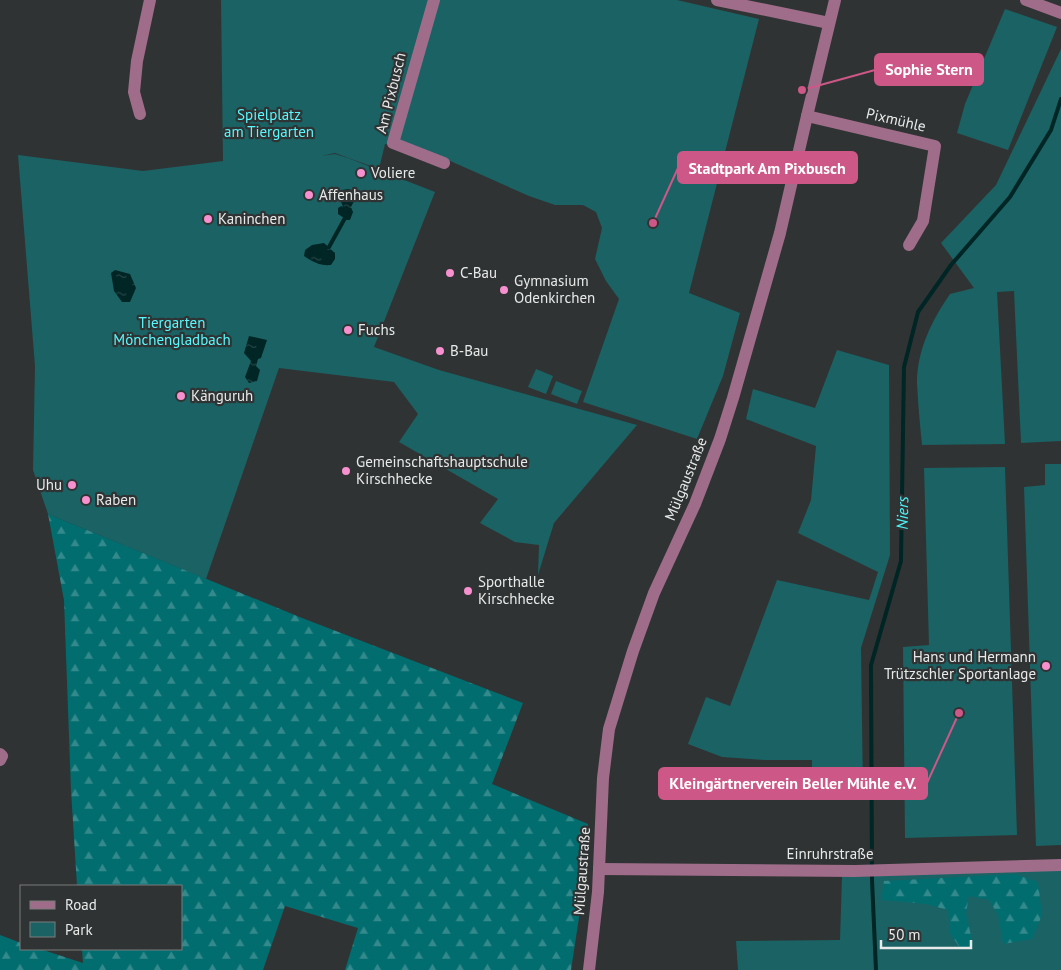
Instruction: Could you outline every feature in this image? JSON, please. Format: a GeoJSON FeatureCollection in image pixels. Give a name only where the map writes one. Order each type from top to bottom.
{"type":"FeatureCollection","features":[{"type":"Feature","properties":{"kind":"street"},"geometry":{"type":"LineString","coordinates":[[140,114],[134,92],[137,61],[150,0]]}},
{"type":"Feature","properties":{"kind":"street","name":"Am Pixbusch"},"geometry":{"type":"LineString","coordinates":[[434,0],[393,143],[444,162]]}},
{"type":"Feature","properties":{"kind":"street"},"geometry":{"type":"LineString","coordinates":[[717,0],[829,23]]}},
{"type":"Feature","properties":{"kind":"street","name":"Mülgaustraße"},"geometry":{"type":"LineString","coordinates":[[589,970],[599,869],[603,778],[609,729],[632,651],[654,593],[692,509],[720,439],[778,242],[835,0]]}},
{"type":"Feature","properties":{"kind":"street"},"geometry":{"type":"LineString","coordinates":[[1026,0],[1061,13]]}},
{"type":"Feature","properties":{"kind":"street","name":"Pixmühle"},"geometry":{"type":"LineString","coordinates":[[807,116],[935,146],[923,221],[909,245]]}},
{"type":"Feature","properties":{"kind":"street"},"geometry":{"type":"LineString","coordinates":[[0,754],[2,756],[0,760]]}},
{"type":"Feature","properties":{"kind":"street","name":"Einruhrstraße"},"geometry":{"type":"LineString","coordinates":[[599,869],[860,871],[1061,865]]}},
{"type":"Feature","properties":{"kind":"green space"},"geometry":{"type":"Polygon","coordinates":[[[221,0],[677,0],[759,19],[689,293],[740,313],[723,376],[697,439],[583,402],[619,299],[606,281],[595,259],[602,228],[596,212],[583,205],[555,205],[529,196],[430,152],[385,144],[379,169],[335,153],[321,156],[335,154],[348,158],[435,192],[374,347],[439,370],[637,425],[554,523],[538,575],[539,545],[515,542],[480,523],[498,499],[399,442],[418,414],[394,382],[279,368],[206,579],[48,514],[33,470],[35,366],[18,155],[143,171],[223,161],[221,0]]]}},
{"type":"Feature","properties":{"kind":"green space"},"geometry":{"type":"Polygon","coordinates":[[[1005,9],[1057,27],[1008,150],[957,133],[965,104],[1005,9]]]}},
{"type":"Feature","properties":{"kind":"green space"},"geometry":{"type":"Polygon","coordinates":[[[1061,49],[1061,441],[1021,443],[1014,291],[997,292],[1005,444],[922,445],[917,383],[923,347],[937,314],[950,294],[974,288],[941,243],[996,185],[1061,49]]]}},
{"type":"Feature","properties":{"kind":"green space"},"geometry":{"type":"Polygon","coordinates":[[[837,350],[889,365],[890,555],[861,648],[863,793],[812,790],[812,760],[764,760],[722,757],[688,744],[706,697],[730,706],[777,580],[869,600],[878,572],[798,533],[811,500],[816,446],[746,419],[753,389],[815,408],[837,350]]]}},
{"type":"Feature","properties":{"kind":"green space"},"geometry":{"type":"Polygon","coordinates":[[[536,369],[553,376],[546,394],[528,387],[536,369]]]}},
{"type":"Feature","properties":{"kind":"green space"},"geometry":{"type":"Polygon","coordinates":[[[556,381],[582,391],[577,404],[551,394],[556,381]]]}},
{"type":"Feature","properties":{"kind":"green space","name":"Hans und Hermann Trützschler Sportanlage"},"geometry":{"type":"Polygon","coordinates":[[[1045,464],[1061,464],[1061,845],[1036,846],[1024,487],[1045,485],[1045,464]]]}},
{"type":"Feature","properties":{"kind":"green space"},"geometry":{"type":"Polygon","coordinates":[[[1005,467],[1017,835],[905,838],[903,647],[929,645],[924,468],[1005,467]]]}},
{"type":"Feature","properties":{"kind":"green space"},"geometry":{"type":"Polygon","coordinates":[[[48,514],[302,618],[523,703],[492,784],[588,824],[587,865],[571,970],[345,970],[358,928],[285,906],[263,970],[0,970],[0,935],[20,943],[20,950],[43,950],[83,963],[82,950],[182,950],[182,885],[77,885],[71,790],[64,600],[48,514]]]}},
{"type":"Feature","properties":{"kind":"green space"},"geometry":{"type":"Polygon","coordinates":[[[1061,870],[1061,970],[738,970],[736,941],[840,940],[842,877],[1061,870]]]}},
{"type":"Feature","properties":{"kind":"green space"},"geometry":{"type":"Polygon","coordinates":[[[1016,874],[1038,882],[1042,915],[1032,939],[1003,944],[998,915],[989,900],[969,896],[966,913],[973,945],[961,949],[950,934],[948,910],[926,904],[881,900],[884,881],[1016,874]]]}},
{"type":"Feature","properties":{"kind":"water"},"geometry":{"type":"Polygon","coordinates":[[[342,190],[356,191],[361,196],[356,197],[351,207],[353,212],[350,220],[347,220],[338,214],[338,208],[343,207],[340,199],[337,197],[342,190]]]}},
{"type":"Feature","properties":{"kind":"water"},"geometry":{"type":"Polygon","coordinates":[[[324,243],[335,253],[335,259],[331,265],[317,263],[304,256],[305,250],[312,245],[324,243]]]}},
{"type":"Feature","properties":{"kind":"water"},"geometry":{"type":"Polygon","coordinates":[[[115,270],[130,274],[136,288],[130,302],[122,302],[114,291],[111,273],[115,270]]]}},
{"type":"Feature","properties":{"kind":"water"},"geometry":{"type":"Polygon","coordinates":[[[249,336],[267,340],[256,366],[260,370],[257,381],[249,383],[245,377],[251,361],[244,353],[249,336]]]}},
{"type":"Feature","properties":{"kind":"waterway","name":"Niers"},"geometry":{"type":"LineString","coordinates":[[876,970],[872,880],[871,665],[901,561],[904,367],[918,312],[951,265],[1010,197],[1051,130],[1061,99]]}},
{"type":"Feature","properties":{"kind":"waterway"},"geometry":{"type":"LineString","coordinates":[[329,247],[345,218]]}},
{"type":"Feature","properties":{"kind":"place","name":"Sophie Stern"},"geometry":{"type":"Point","coordinates":[802,90]}},
{"type":"Feature","properties":{"kind":"place","name":"Voliere"},"geometry":{"type":"Point","coordinates":[361,173]}},
{"type":"Feature","properties":{"kind":"place","name":"Affenhaus"},"geometry":{"type":"Point","coordinates":[309,195]}},
{"type":"Feature","properties":{"kind":"place","name":"Kaninchen"},"geometry":{"type":"Point","coordinates":[208,219]}},
{"type":"Feature","properties":{"kind":"place","name":"Stadtpark Am Pixbusch"},"geometry":{"type":"Point","coordinates":[653,223]}},
{"type":"Feature","properties":{"kind":"place","name":"C-Bau"},"geometry":{"type":"Point","coordinates":[450,273]}},
{"type":"Feature","properties":{"kind":"place","name":"Gymnasium Odenkirchen"},"geometry":{"type":"Point","coordinates":[504,290]}},
{"type":"Feature","properties":{"kind":"place","name":"Fuchs"},"geometry":{"type":"Point","coordinates":[348,330]}},
{"type":"Feature","properties":{"kind":"place","name":"B-Bau"},"geometry":{"type":"Point","coordinates":[440,351]}},
{"type":"Feature","properties":{"kind":"place","name":"Känguruh"},"geometry":{"type":"Point","coordinates":[181,396]}},
{"type":"Feature","properties":{"kind":"place","name":"Gemeinschaftshauptschule Kirschhecke"},"geometry":{"type":"Point","coordinates":[346,471]}},
{"type":"Feature","properties":{"kind":"place","name":"Uhu"},"geometry":{"type":"Point","coordinates":[72,485]}},
{"type":"Feature","properties":{"kind":"place","name":"Raben"},"geometry":{"type":"Point","coordinates":[86,500]}},
{"type":"Feature","properties":{"kind":"place","name":"Sporthalle Kirschhecke"},"geometry":{"type":"Point","coordinates":[468,591]}},
{"type":"Feature","properties":{"kind":"place","name":"Hans und Hermann Trützschler Sportanlage"},"geometry":{"type":"Point","coordinates":[1046,666]}},
{"type":"Feature","properties":{"kind":"place","name":"Kleingärtnerverein Beller Mühle e.V."},"geometry":{"type":"Point","coordinates":[959,713]}},
{"type":"Feature","properties":{"kind":"park label","name":"Spielplatz am Tiergarten"},"geometry":{"type":"Point","coordinates":[269,124]}},
{"type":"Feature","properties":{"kind":"park label","name":"Tiergarten Mönchengladbach"},"geometry":{"type":"Point","coordinates":[172,332]}}]}
